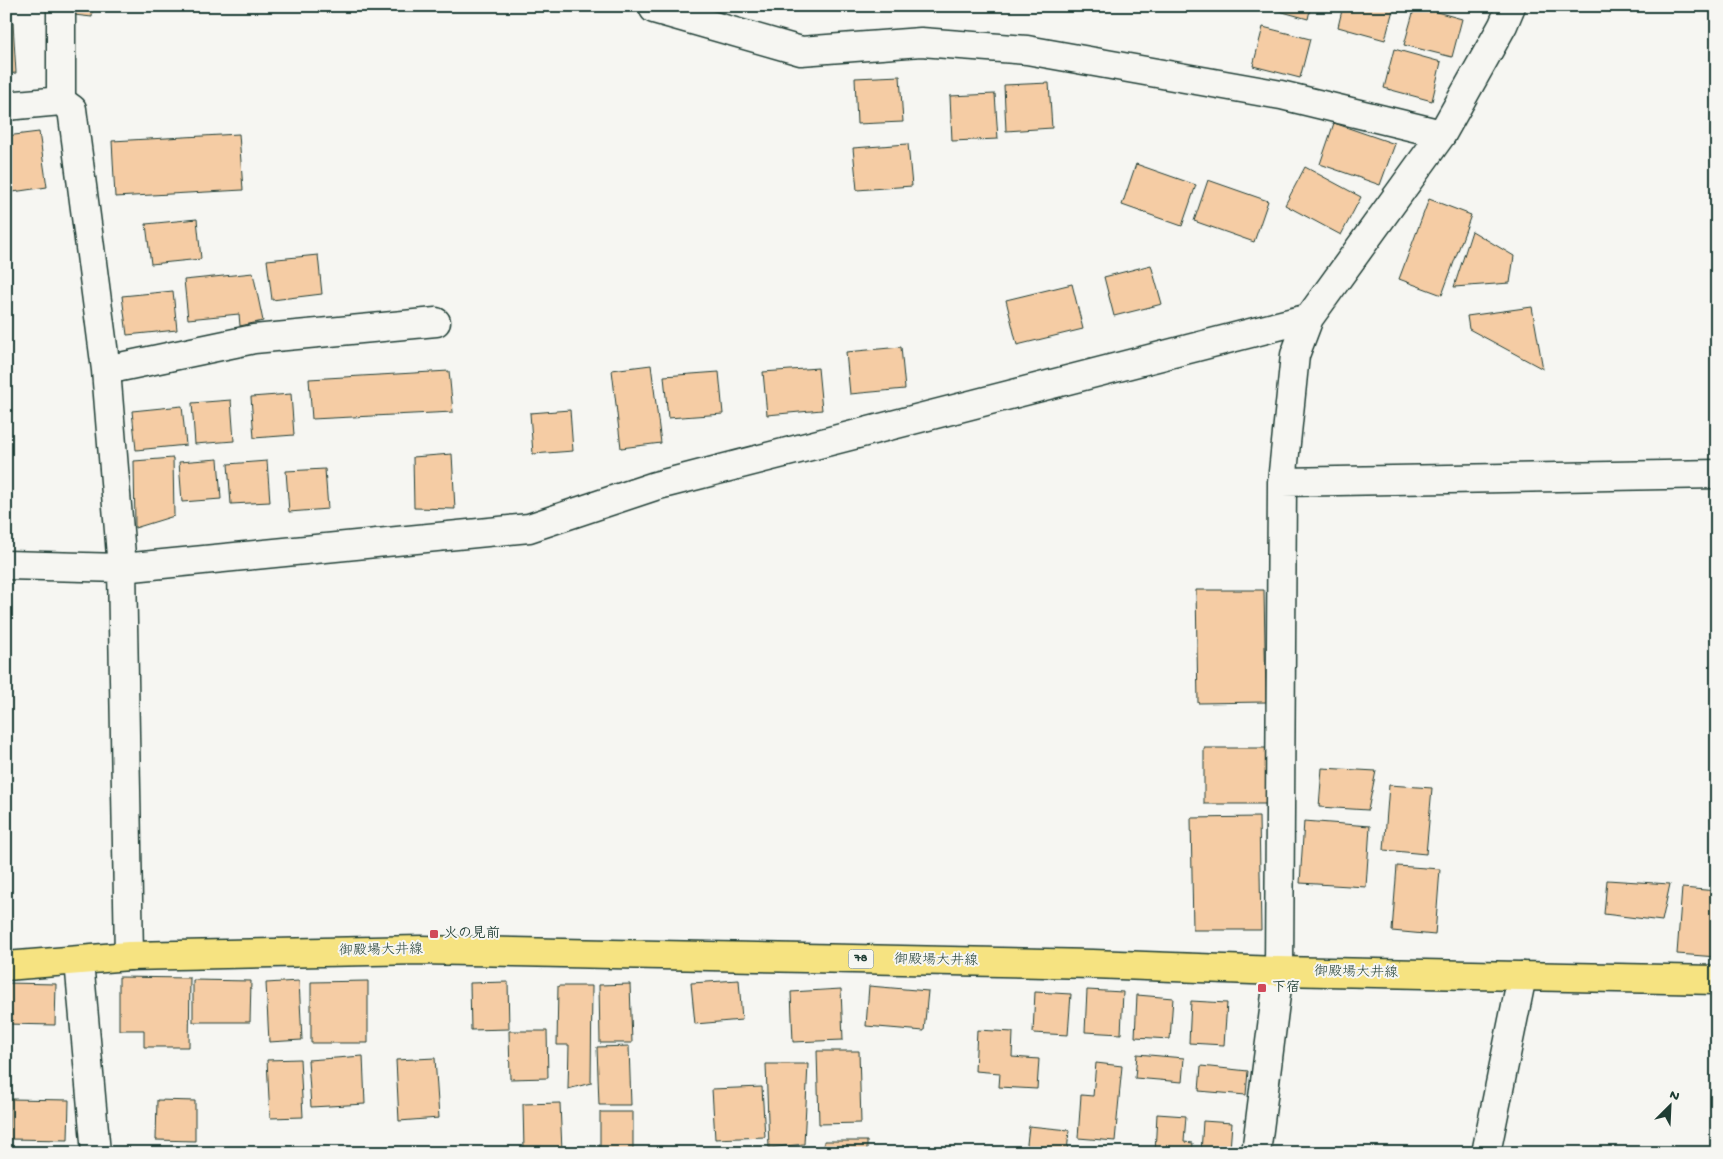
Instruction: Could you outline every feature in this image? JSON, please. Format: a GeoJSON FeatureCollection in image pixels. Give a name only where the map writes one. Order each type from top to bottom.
{"type":"FeatureCollection","features":[{"type":"Feature","properties":{"kind":"main road","name":"御殿場大井線"},"geometry":{"type":"LineString","coordinates":[[6,966],[129,956],[421,950],[1054,963],[1279,971],[1717,980]]}},
{"type":"Feature","properties":{"kind":"street"},"geometry":{"type":"LineString","coordinates":[[61,6],[61,101]]}},
{"type":"Feature","properties":{"kind":"street"},"geometry":{"type":"LineString","coordinates":[[654,9],[801,51],[921,42],[1027,50],[1281,95],[1442,134]]}},
{"type":"Feature","properties":{"kind":"street"},"geometry":{"type":"LineString","coordinates":[[1256,1153],[1279,971],[1282,482],[1295,355],[1309,318],[1442,134],[1507,16]]}},
{"type":"Feature","properties":{"kind":"street"},"geometry":{"type":"LineString","coordinates":[[6,106],[61,101],[72,109],[106,370],[122,568],[129,956]]}},
{"type":"Feature","properties":{"kind":"street"},"geometry":{"type":"LineString","coordinates":[[6,565],[122,568],[529,528],[654,486],[1309,318]]}},
{"type":"Feature","properties":{"kind":"street"},"geometry":{"type":"LineString","coordinates":[[106,370],[254,340],[436,322]]}},
{"type":"Feature","properties":{"kind":"street"},"geometry":{"type":"LineString","coordinates":[[1282,482],[1717,474]]}},
{"type":"Feature","properties":{"kind":"street"},"geometry":{"type":"LineString","coordinates":[[79,961],[96,1153]]}},
{"type":"Feature","properties":{"kind":"street"},"geometry":{"type":"LineString","coordinates":[[1486,1153],[1522,976]]}},
{"type":"Feature","properties":{"kind":"building"},"geometry":{"type":"Polygon","coordinates":[[[73,6],[93,6],[92,17],[74,15],[73,6]]]}},
{"type":"Feature","properties":{"kind":"building"},"geometry":{"type":"Polygon","coordinates":[[[1261,6],[1311,6],[1308,19],[1261,6]]]}},
{"type":"Feature","properties":{"kind":"building"},"geometry":{"type":"Polygon","coordinates":[[[1343,6],[1394,6],[1385,40],[1338,27],[1343,6]]]}},
{"type":"Feature","properties":{"kind":"building"},"geometry":{"type":"Polygon","coordinates":[[[1415,6],[1462,19],[1452,57],[1404,45],[1415,6]]]}},
{"type":"Feature","properties":{"kind":"building"},"geometry":{"type":"Polygon","coordinates":[[[6,23],[13,23],[16,73],[6,74],[6,23]]]}},
{"type":"Feature","properties":{"kind":"building"},"geometry":{"type":"Polygon","coordinates":[[[1263,27],[1310,39],[1300,78],[1253,66],[1263,27]]]}},
{"type":"Feature","properties":{"kind":"building"},"geometry":{"type":"Polygon","coordinates":[[[1394,49],[1441,62],[1432,101],[1384,88],[1394,49]]]}},
{"type":"Feature","properties":{"kind":"building"},"geometry":{"type":"Polygon","coordinates":[[[900,76],[903,122],[857,124],[855,78],[900,76]]]}},
{"type":"Feature","properties":{"kind":"building"},"geometry":{"type":"Polygon","coordinates":[[[1049,83],[1052,128],[1006,131],[1004,85],[1049,83]]]}},
{"type":"Feature","properties":{"kind":"building"},"geometry":{"type":"Polygon","coordinates":[[[995,94],[998,139],[952,141],[950,96],[995,94]]]}},
{"type":"Feature","properties":{"kind":"building"},"geometry":{"type":"Polygon","coordinates":[[[1334,123],[1395,144],[1380,185],[1320,164],[1334,123]]]}},
{"type":"Feature","properties":{"kind":"building"},"geometry":{"type":"Polygon","coordinates":[[[39,132],[47,187],[6,193],[6,136],[39,132]]]}},
{"type":"Feature","properties":{"kind":"building"},"geometry":{"type":"Polygon","coordinates":[[[239,134],[243,190],[115,197],[112,141],[239,134]]]}},
{"type":"Feature","properties":{"kind":"building"},"geometry":{"type":"Polygon","coordinates":[[[908,144],[912,186],[857,190],[853,148],[908,144]]]}},
{"type":"Feature","properties":{"kind":"building"},"geometry":{"type":"Polygon","coordinates":[[[1136,164],[1196,185],[1182,226],[1122,205],[1136,164]]]}},
{"type":"Feature","properties":{"kind":"building"},"geometry":{"type":"Polygon","coordinates":[[[1305,167],[1361,197],[1341,235],[1285,205],[1305,167]]]}},
{"type":"Feature","properties":{"kind":"building"},"geometry":{"type":"Polygon","coordinates":[[[1208,180],[1268,201],[1254,242],[1194,221],[1208,180]]]}},
{"type":"Feature","properties":{"kind":"building"},"geometry":{"type":"Polygon","coordinates":[[[1429,199],[1471,215],[1442,295],[1399,279],[1429,199]]]}},
{"type":"Feature","properties":{"kind":"building"},"geometry":{"type":"Polygon","coordinates":[[[197,219],[201,259],[151,264],[146,224],[197,219]]]}},
{"type":"Feature","properties":{"kind":"building"},"geometry":{"type":"Polygon","coordinates":[[[1472,231],[1514,256],[1510,283],[1454,287],[1472,231]]]}},
{"type":"Feature","properties":{"kind":"building"},"geometry":{"type":"Polygon","coordinates":[[[318,255],[322,294],[272,300],[267,260],[318,255]]]}},
{"type":"Feature","properties":{"kind":"building"},"geometry":{"type":"Polygon","coordinates":[[[1151,265],[1162,304],[1114,316],[1104,277],[1151,265]]]}},
{"type":"Feature","properties":{"kind":"building"},"geometry":{"type":"Polygon","coordinates":[[[253,273],[263,321],[240,326],[239,314],[188,319],[184,280],[253,273]]]}},
{"type":"Feature","properties":{"kind":"building"},"geometry":{"type":"Polygon","coordinates":[[[1072,284],[1083,329],[1017,345],[1006,300],[1072,284]]]}},
{"type":"Feature","properties":{"kind":"building"},"geometry":{"type":"Polygon","coordinates":[[[173,291],[177,330],[127,335],[122,296],[173,291]]]}},
{"type":"Feature","properties":{"kind":"building"},"geometry":{"type":"Polygon","coordinates":[[[1532,307],[1543,369],[1469,329],[1467,316],[1532,307]]]}},
{"type":"Feature","properties":{"kind":"building"},"geometry":{"type":"Polygon","coordinates":[[[901,347],[905,389],[850,394],[846,352],[901,347]]]}},
{"type":"Feature","properties":{"kind":"building"},"geometry":{"type":"Polygon","coordinates":[[[651,365],[661,443],[621,448],[612,370],[651,365]]]}},
{"type":"Feature","properties":{"kind":"building"},"geometry":{"type":"Polygon","coordinates":[[[818,368],[822,410],[767,415],[763,372],[818,368]]]}},
{"type":"Feature","properties":{"kind":"building"},"geometry":{"type":"Polygon","coordinates":[[[449,371],[453,412],[312,419],[309,379],[449,371]]]}},
{"type":"Feature","properties":{"kind":"building"},"geometry":{"type":"Polygon","coordinates":[[[719,372],[723,414],[668,418],[664,376],[719,372]]]}},
{"type":"Feature","properties":{"kind":"building"},"geometry":{"type":"Polygon","coordinates":[[[291,394],[294,435],[254,438],[251,397],[291,394]]]}},
{"type":"Feature","properties":{"kind":"building"},"geometry":{"type":"Polygon","coordinates":[[[231,400],[234,441],[195,444],[192,403],[231,400]]]}},
{"type":"Feature","properties":{"kind":"building"},"geometry":{"type":"Polygon","coordinates":[[[182,406],[186,445],[136,450],[132,411],[182,406]]]}},
{"type":"Feature","properties":{"kind":"building"},"geometry":{"type":"Polygon","coordinates":[[[570,410],[573,451],[533,454],[530,413],[570,410]]]}},
{"type":"Feature","properties":{"kind":"building"},"geometry":{"type":"Polygon","coordinates":[[[452,454],[455,509],[414,508],[413,457],[452,454]]]}},
{"type":"Feature","properties":{"kind":"building"},"geometry":{"type":"Polygon","coordinates":[[[173,458],[174,516],[135,528],[134,461],[173,458]]]}},
{"type":"Feature","properties":{"kind":"building"},"geometry":{"type":"Polygon","coordinates":[[[218,459],[221,499],[182,502],[179,462],[218,459]]]}},
{"type":"Feature","properties":{"kind":"building"},"geometry":{"type":"Polygon","coordinates":[[[267,461],[270,502],[231,504],[228,464],[267,461]]]}},
{"type":"Feature","properties":{"kind":"building"},"geometry":{"type":"Polygon","coordinates":[[[325,469],[328,509],[289,512],[286,471],[325,469]]]}},
{"type":"Feature","properties":{"kind":"building"},"geometry":{"type":"Polygon","coordinates":[[[1196,590],[1264,590],[1266,702],[1198,703],[1196,590]]]}},
{"type":"Feature","properties":{"kind":"building"},"geometry":{"type":"Polygon","coordinates":[[[1204,748],[1266,748],[1266,804],[1204,804],[1204,748]]]}},
{"type":"Feature","properties":{"kind":"building"},"geometry":{"type":"Polygon","coordinates":[[[1322,768],[1376,771],[1368,810],[1319,807],[1322,768]]]}},
{"type":"Feature","properties":{"kind":"building"},"geometry":{"type":"Polygon","coordinates":[[[1389,785],[1432,788],[1426,854],[1384,850],[1389,785]]]}},
{"type":"Feature","properties":{"kind":"building"},"geometry":{"type":"Polygon","coordinates":[[[1259,817],[1261,930],[1193,930],[1191,818],[1259,817]]]}},
{"type":"Feature","properties":{"kind":"building"},"geometry":{"type":"Polygon","coordinates":[[[1304,821],[1370,826],[1366,887],[1300,883],[1304,821]]]}},
{"type":"Feature","properties":{"kind":"building"},"geometry":{"type":"Polygon","coordinates":[[[1397,866],[1440,869],[1435,935],[1392,931],[1397,866]]]}},
{"type":"Feature","properties":{"kind":"building"},"geometry":{"type":"Polygon","coordinates":[[[1607,880],[1670,884],[1662,921],[1604,914],[1607,880]]]}},
{"type":"Feature","properties":{"kind":"building"},"geometry":{"type":"Polygon","coordinates":[[[1682,888],[1717,891],[1717,957],[1677,954],[1682,888]]]}},
{"type":"Feature","properties":{"kind":"building"},"geometry":{"type":"Polygon","coordinates":[[[119,977],[190,978],[189,1047],[144,1047],[144,1030],[119,1030],[119,977]]]}},
{"type":"Feature","properties":{"kind":"building"},"geometry":{"type":"Polygon","coordinates":[[[193,980],[251,981],[250,1022],[193,1022],[193,980]]]}},
{"type":"Feature","properties":{"kind":"building"},"geometry":{"type":"Polygon","coordinates":[[[739,980],[742,1020],[695,1024],[691,983],[739,980]]]}},
{"type":"Feature","properties":{"kind":"building"},"geometry":{"type":"Polygon","coordinates":[[[299,981],[302,1040],[269,1042],[266,983],[299,981]]]}},
{"type":"Feature","properties":{"kind":"building"},"geometry":{"type":"Polygon","coordinates":[[[368,981],[368,1043],[311,1043],[311,982],[368,981]]]}},
{"type":"Feature","properties":{"kind":"building"},"geometry":{"type":"Polygon","coordinates":[[[508,982],[509,1029],[471,1030],[470,983],[508,982]]]}},
{"type":"Feature","properties":{"kind":"building"},"geometry":{"type":"Polygon","coordinates":[[[6,983],[56,984],[55,1025],[6,1024],[6,983]]]}},
{"type":"Feature","properties":{"kind":"building"},"geometry":{"type":"Polygon","coordinates":[[[630,984],[632,1043],[600,1043],[599,985],[630,984]]]}},
{"type":"Feature","properties":{"kind":"building"},"geometry":{"type":"Polygon","coordinates":[[[558,986],[592,986],[591,1083],[568,1089],[569,1045],[557,1045],[558,986]]]}},
{"type":"Feature","properties":{"kind":"building"},"geometry":{"type":"Polygon","coordinates":[[[869,986],[928,991],[924,1031],[866,1026],[869,986]]]}},
{"type":"Feature","properties":{"kind":"building"},"geometry":{"type":"Polygon","coordinates":[[[841,989],[843,1040],[793,1042],[791,992],[841,989]]]}},
{"type":"Feature","properties":{"kind":"building"},"geometry":{"type":"Polygon","coordinates":[[[1087,990],[1123,992],[1121,1034],[1085,1032],[1087,990]]]}},
{"type":"Feature","properties":{"kind":"building"},"geometry":{"type":"Polygon","coordinates":[[[1035,992],[1071,994],[1068,1035],[1033,1033],[1035,992]]]}},
{"type":"Feature","properties":{"kind":"building"},"geometry":{"type":"Polygon","coordinates":[[[1137,995],[1173,998],[1170,1039],[1135,1037],[1137,995]]]}},
{"type":"Feature","properties":{"kind":"building"},"geometry":{"type":"Polygon","coordinates":[[[1191,1001],[1227,1003],[1224,1045],[1189,1043],[1191,1001]]]}},
{"type":"Feature","properties":{"kind":"building"},"geometry":{"type":"Polygon","coordinates":[[[977,1030],[1013,1032],[1012,1057],[1039,1059],[1037,1089],[999,1087],[1000,1073],[975,1071],[977,1030]]]}},
{"type":"Feature","properties":{"kind":"building"},"geometry":{"type":"Polygon","coordinates":[[[509,1031],[547,1031],[548,1078],[510,1079],[509,1031]]]}},
{"type":"Feature","properties":{"kind":"building"},"geometry":{"type":"Polygon","coordinates":[[[629,1046],[631,1105],[599,1105],[597,1047],[629,1046]]]}},
{"type":"Feature","properties":{"kind":"building"},"geometry":{"type":"Polygon","coordinates":[[[817,1051],[859,1051],[861,1123],[819,1124],[817,1051]]]}},
{"type":"Feature","properties":{"kind":"building"},"geometry":{"type":"Polygon","coordinates":[[[1137,1054],[1184,1058],[1182,1082],[1135,1078],[1137,1054]]]}},
{"type":"Feature","properties":{"kind":"building"},"geometry":{"type":"Polygon","coordinates":[[[363,1056],[365,1104],[311,1107],[308,1060],[363,1056]]]}},
{"type":"Feature","properties":{"kind":"building"},"geometry":{"type":"Polygon","coordinates":[[[435,1058],[439,1118],[399,1121],[396,1060],[435,1058]]]}},
{"type":"Feature","properties":{"kind":"building"},"geometry":{"type":"Polygon","coordinates":[[[300,1059],[303,1117],[270,1118],[267,1060],[300,1059]]]}},
{"type":"Feature","properties":{"kind":"building"},"geometry":{"type":"Polygon","coordinates":[[[1096,1063],[1122,1066],[1115,1141],[1078,1138],[1081,1095],[1093,1096],[1096,1063]]]}},
{"type":"Feature","properties":{"kind":"building"},"geometry":{"type":"Polygon","coordinates":[[[766,1064],[808,1064],[804,1144],[769,1148],[766,1064]]]}},
{"type":"Feature","properties":{"kind":"building"},"geometry":{"type":"Polygon","coordinates":[[[1201,1066],[1248,1071],[1246,1095],[1199,1091],[1201,1066]]]}},
{"type":"Feature","properties":{"kind":"building"},"geometry":{"type":"Polygon","coordinates":[[[762,1087],[765,1137],[715,1139],[712,1089],[762,1087]]]}},
{"type":"Feature","properties":{"kind":"building"},"geometry":{"type":"Polygon","coordinates":[[[10,1099],[69,1100],[68,1140],[9,1139],[10,1099]]]}},
{"type":"Feature","properties":{"kind":"building"},"geometry":{"type":"Polygon","coordinates":[[[157,1100],[195,1101],[195,1141],[156,1140],[157,1100]]]}},
{"type":"Feature","properties":{"kind":"building"},"geometry":{"type":"Polygon","coordinates":[[[560,1103],[562,1151],[524,1151],[523,1104],[560,1103]]]}},
{"type":"Feature","properties":{"kind":"building"},"geometry":{"type":"Polygon","coordinates":[[[600,1112],[633,1112],[633,1151],[600,1151],[600,1112]]]}},
{"type":"Feature","properties":{"kind":"building"},"geometry":{"type":"Polygon","coordinates":[[[1157,1114],[1186,1116],[1184,1142],[1193,1143],[1192,1153],[1155,1153],[1157,1114]]]}},
{"type":"Feature","properties":{"kind":"building"},"geometry":{"type":"Polygon","coordinates":[[[1203,1121],[1232,1123],[1230,1150],[1238,1150],[1238,1153],[1201,1153],[1203,1121]]]}},
{"type":"Feature","properties":{"kind":"building"},"geometry":{"type":"Polygon","coordinates":[[[1029,1126],[1069,1130],[1067,1153],[1026,1153],[1029,1126]]]}},
{"type":"Feature","properties":{"kind":"building"},"geometry":{"type":"Polygon","coordinates":[[[824,1141],[867,1141],[867,1153],[824,1153],[824,1141]]]}},
{"type":"Feature","properties":{"kind":"place","name":"火の見前"},"geometry":{"type":"Point","coordinates":[434,934]}},
{"type":"Feature","properties":{"kind":"place","name":"下宿"},"geometry":{"type":"Point","coordinates":[1262,988]}}]}
